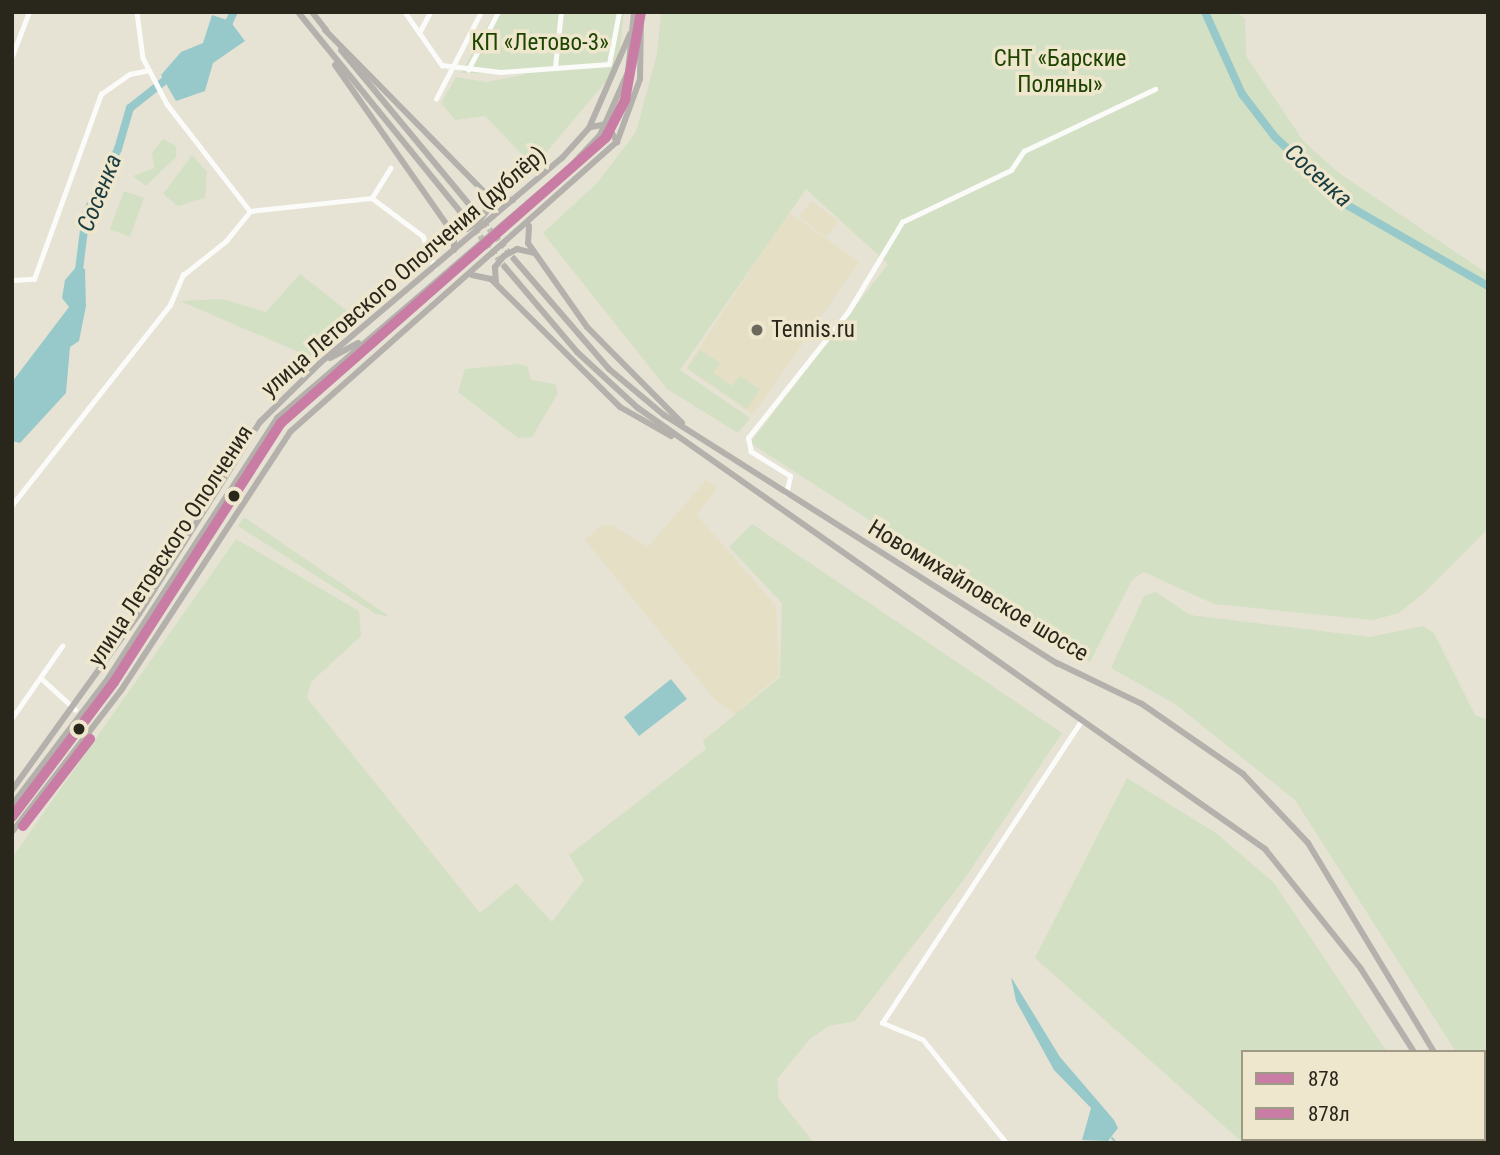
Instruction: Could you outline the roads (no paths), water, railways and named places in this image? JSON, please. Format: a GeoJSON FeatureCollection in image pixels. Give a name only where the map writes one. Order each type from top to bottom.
{"type":"FeatureCollection","features":[{"type":"Feature","properties":{"kind":"main road"},"geometry":{"type":"LineString","coordinates":[[298,12],[446,224],[455,238],[453,252]]}},
{"type":"Feature","properties":{"kind":"main road"},"geometry":{"type":"LineString","coordinates":[[312,12],[472,208]]}},
{"type":"Feature","properties":{"kind":"main road","name":"улица Летовского Ополчения"},"geometry":{"type":"LineString","coordinates":[[12,805],[109,677],[261,436],[369,338],[402,314],[571,174],[609,126],[628,72],[638,13]]}},
{"type":"Feature","properties":{"kind":"main road","name":"улица Летовского Ополчения (дублёр)"},"geometry":{"type":"LineString","coordinates":[[12,790],[75,709],[247,440],[320,363],[518,198],[589,128],[620,67],[638,13]]}},
{"type":"Feature","properties":{"kind":"main road","name":"улица Летовского Ополчения (дублёр)"},"geometry":{"type":"LineString","coordinates":[[12,832],[122,689],[290,432],[533,220],[617,142],[640,79],[638,13]]}},
{"type":"Feature","properties":{"kind":"main road"},"geometry":{"type":"LineString","coordinates":[[325,30],[484,190],[499,203],[518,198]]}},
{"type":"Feature","properties":{"kind":"main road"},"geometry":{"type":"LineString","coordinates":[[319,40],[463,215]]}},
{"type":"Feature","properties":{"kind":"main road"},"geometry":{"type":"LineString","coordinates":[[589,128],[609,126],[617,142]]}},
{"type":"Feature","properties":{"kind":"main road"},"geometry":{"type":"LineString","coordinates":[[446,224],[460,229],[478,222],[487,206],[484,190]]}},
{"type":"Feature","properties":{"kind":"main road"},"geometry":{"type":"LineString","coordinates":[[533,220],[527,239],[602,346],[696,436]]}},
{"type":"Feature","properties":{"kind":"main road"},"geometry":{"type":"LineString","coordinates":[[497,286],[495,267],[504,256],[523,249],[538,256]]}},
{"type":"Feature","properties":{"kind":"main road","name":"Новомихайловское шоссе"},"geometry":{"type":"LineString","coordinates":[[514,260],[609,369],[696,436],[1058,663],[1142,704],[1242,774],[1308,843],[1433,1050]]}},
{"type":"Feature","properties":{"kind":"main road","name":"Новомихайловское шоссе"},"geometry":{"type":"LineString","coordinates":[[505,267],[600,376],[688,445],[1265,849],[1345,947],[1413,1050]]}},
{"type":"Feature","properties":{"kind":"main road"},"geometry":{"type":"LineString","coordinates":[[469,276],[483,274],[497,286],[620,407],[688,445]]}},
{"type":"Feature","properties":{"kind":"main road"},"geometry":{"type":"LineString","coordinates":[[401,296],[402,314],[418,318]]}},
{"type":"Feature","properties":{"kind":"main road","name":"улица Летовского Ополчения"},"geometry":{"type":"LineString","coordinates":[[12,817],[114,682],[266,442],[402,314]]}},
{"type":"Feature","properties":{"kind":"main road"},"geometry":{"type":"LineString","coordinates":[[320,363],[369,338]]}},
{"type":"Feature","properties":{"kind":"street"},"geometry":{"type":"LineString","coordinates":[[12,56],[29,12]]}},
{"type":"Feature","properties":{"kind":"street"},"geometry":{"type":"LineString","coordinates":[[136,12],[149,70],[164,98],[250,211]]}},
{"type":"Feature","properties":{"kind":"street"},"geometry":{"type":"LineString","coordinates":[[405,12],[450,69],[468,70],[608,64],[619,12]]}},
{"type":"Feature","properties":{"kind":"street"},"geometry":{"type":"LineString","coordinates":[[419,33],[430,12]]}},
{"type":"Feature","properties":{"kind":"street"},"geometry":{"type":"LineString","coordinates":[[436,99],[481,12]]}},
{"type":"Feature","properties":{"kind":"street"},"geometry":{"type":"LineString","coordinates":[[468,70],[498,12]]}},
{"type":"Feature","properties":{"kind":"street"},"geometry":{"type":"LineString","coordinates":[[555,66],[561,12]]}},
{"type":"Feature","properties":{"kind":"street"},"geometry":{"type":"LineString","coordinates":[[12,280],[34,279],[101,94],[130,74],[149,70]]}},
{"type":"Feature","properties":{"kind":"street"},"geometry":{"type":"LineString","coordinates":[[786,494],[790,476],[751,452],[748,438],[848,312],[902,222],[1011,170],[1024,151],[1155,89]]}},
{"type":"Feature","properties":{"kind":"street"},"geometry":{"type":"LineString","coordinates":[[372,198],[391,168]]}},
{"type":"Feature","properties":{"kind":"street"},"geometry":{"type":"LineString","coordinates":[[12,505],[170,305],[183,275],[226,241],[250,211],[372,198],[423,236],[435,268]]}},
{"type":"Feature","properties":{"kind":"street"},"geometry":{"type":"LineString","coordinates":[[12,719],[42,679],[62,646]]}},
{"type":"Feature","properties":{"kind":"street"},"geometry":{"type":"LineString","coordinates":[[42,679],[75,709]]}},
{"type":"Feature","properties":{"kind":"street"},"geometry":{"type":"LineString","coordinates":[[1006,1143],[923,1040],[882,1023],[1082,720]]}},
{"type":"Feature","properties":{"kind":"water"},"geometry":{"type":"Polygon","coordinates":[[[212,15],[230,21],[245,41],[213,63],[205,91],[176,101],[161,75],[181,52],[203,43],[212,15]]]}},
{"type":"Feature","properties":{"kind":"water"},"geometry":{"type":"Polygon","coordinates":[[[77,266],[85,269],[86,306],[79,341],[70,347],[66,393],[20,443],[12,441],[12,382],[69,307],[62,298],[65,280],[77,266]]]}},
{"type":"Feature","properties":{"kind":"water"},"geometry":{"type":"Polygon","coordinates":[[[671,679],[687,699],[639,736],[624,717],[671,679]]]}},
{"type":"Feature","properties":{"kind":"water"},"geometry":{"type":"Polygon","coordinates":[[[1011,977],[1060,1057],[1114,1120],[1118,1128],[1108,1141],[1082,1140],[1091,1108],[1054,1070],[1016,1001],[1011,977]]]}},
{"type":"Feature","properties":{"kind":"waterway"},"geometry":{"type":"LineString","coordinates":[[224,33],[234,12]]}},
{"type":"Feature","properties":{"kind":"waterway","name":"Сосенка"},"geometry":{"type":"LineString","coordinates":[[1205,12],[1242,94],[1275,137],[1347,205],[1488,286]]}},
{"type":"Feature","properties":{"kind":"waterway","name":"Сосенка"},"geometry":{"type":"LineString","coordinates":[[78,278],[86,214],[118,149],[130,108],[173,74]]}},
{"type":"Feature","properties":{"kind":"waterway"},"geometry":{"type":"LineString","coordinates":[[1112,1138],[1116,1143]]}},
{"type":"Feature","properties":{"kind":"tunnel"},"geometry":{"type":"LineString","coordinates":[[472,208],[514,259]]}},
{"type":"Feature","properties":{"kind":"tunnel"},"geometry":{"type":"LineString","coordinates":[[463,215],[505,267]]}},
{"type":"Feature","properties":{"kind":"place","name":"Tennis.ru"},"geometry":{"type":"Point","coordinates":[757,330]}},
{"type":"Feature","properties":{"kind":"park label","name":"КП «Летово-3»"},"geometry":{"type":"Point","coordinates":[540,43]}},
{"type":"Feature","properties":{"kind":"park label","name":"СНТ «Барские Поляны»"},"geometry":{"type":"Point","coordinates":[1060,72]}}]}
